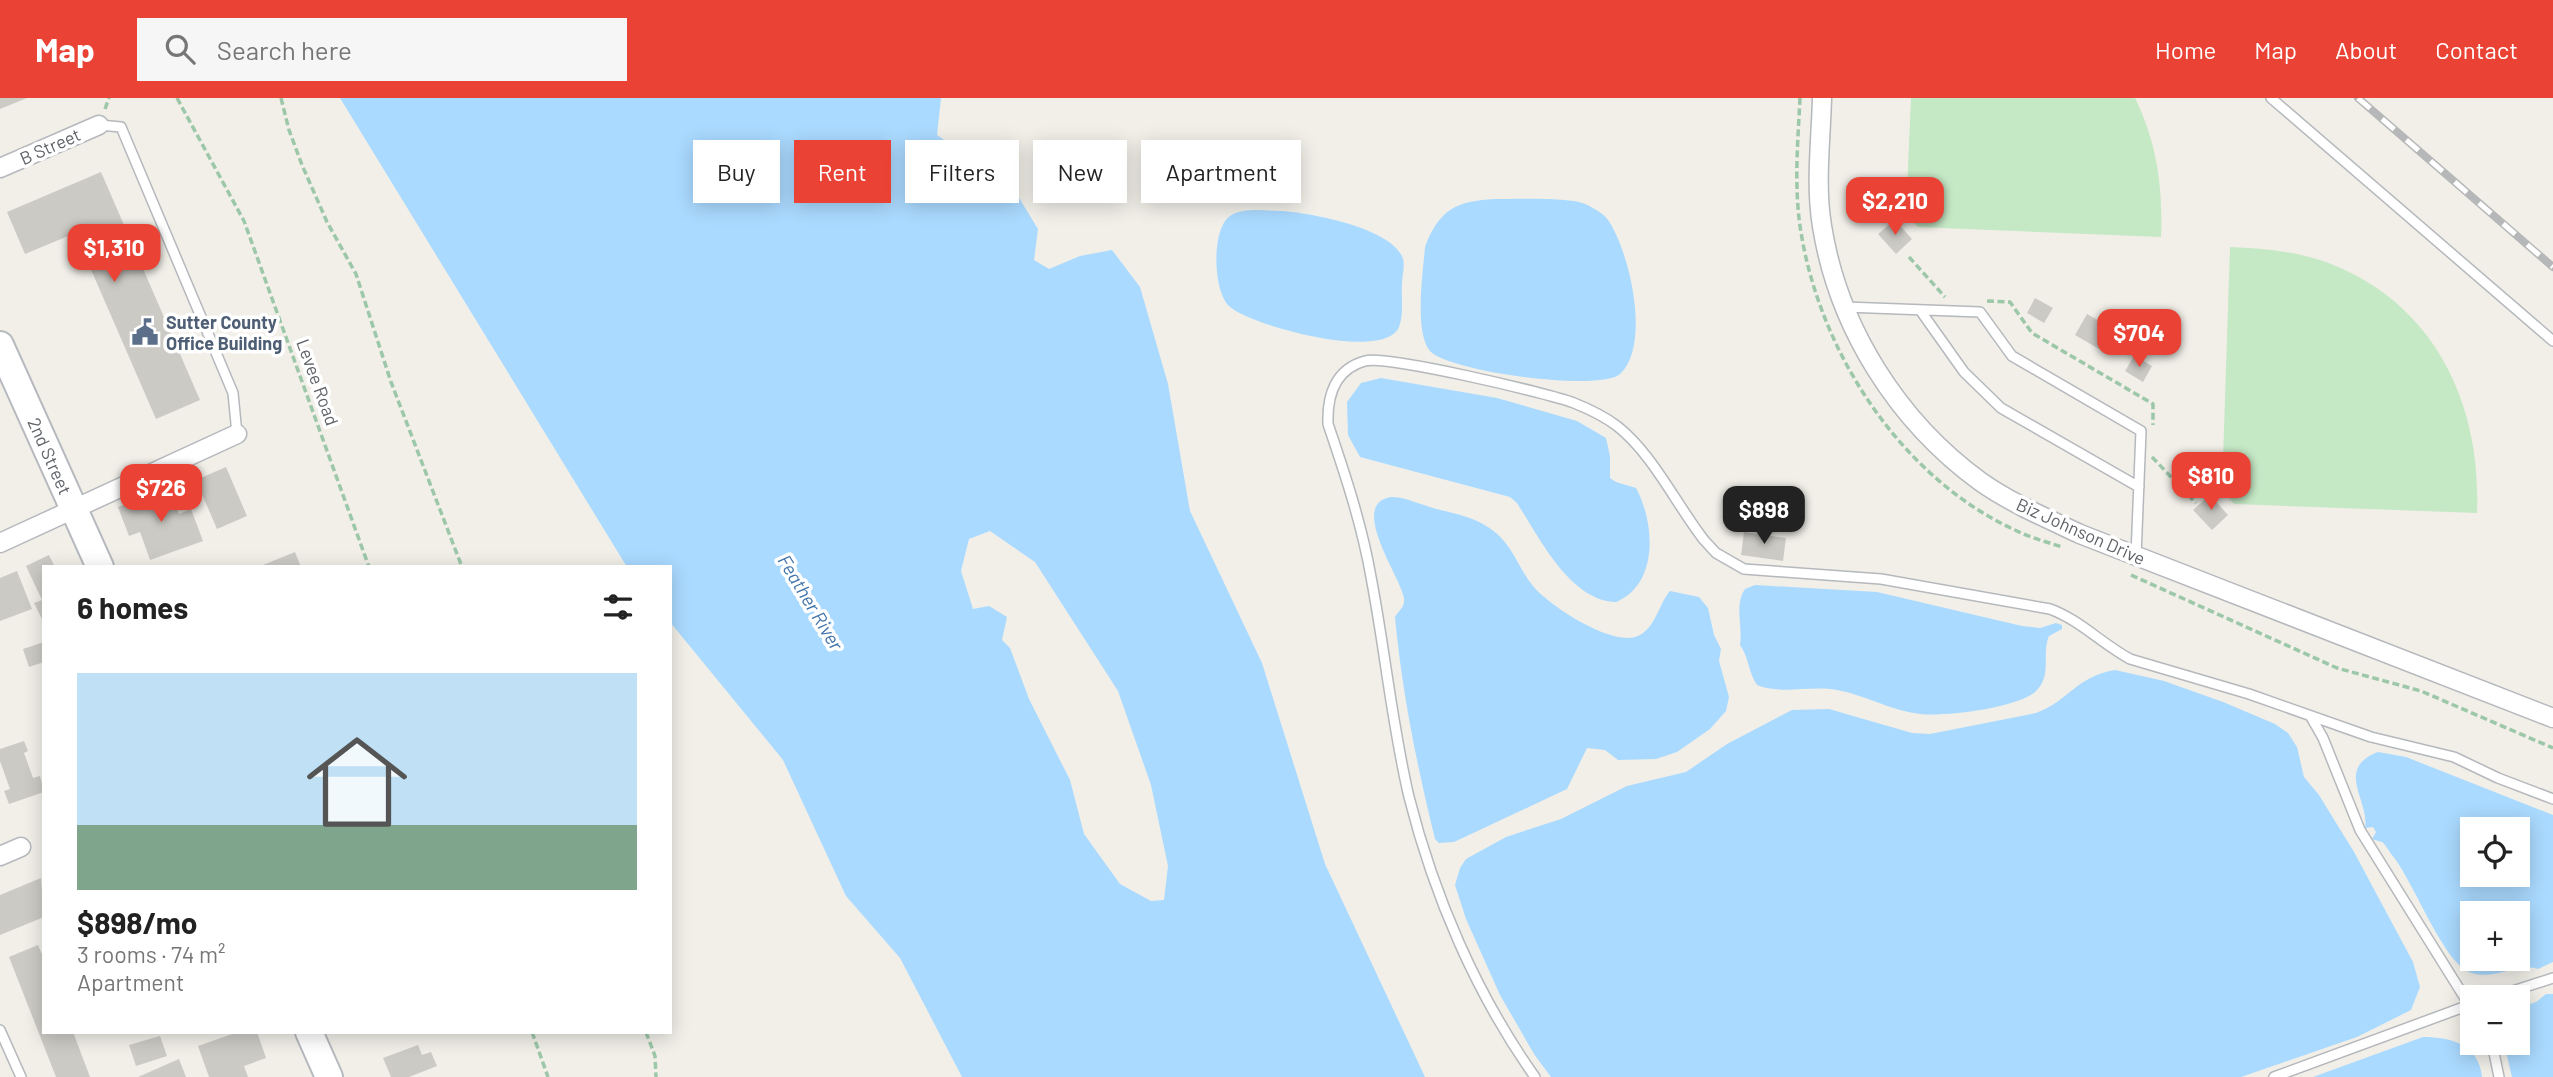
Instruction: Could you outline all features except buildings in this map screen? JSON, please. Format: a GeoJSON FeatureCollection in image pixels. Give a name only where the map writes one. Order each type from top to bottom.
{"type":"FeatureCollection","features":[{"type":"Feature","properties":{"kind":"main road","name":"2nd Street"},"geometry":{"type":"LineString","coordinates":[[0,345],[99,565]]}},
{"type":"Feature","properties":{"kind":"main road"},"geometry":{"type":"LineString","coordinates":[[310,1034],[329,1077]]}},
{"type":"Feature","properties":{"kind":"street","name":"Biz Johnson Drive"},"geometry":{"type":"LineString","coordinates":[[1822,98],[1819,195],[1822,224],[1828,257],[1845,307],[1863,348],[1881,376],[1903,407],[1951,459],[2012,502],[2080,534],[2553,718]]}},
{"type":"Feature","properties":{"kind":"street","name":"B Street"},"geometry":{"type":"LineString","coordinates":[[0,168],[99,125]]}},
{"type":"Feature","properties":{"kind":"street"},"geometry":{"type":"LineString","coordinates":[[0,543],[237,434]]}},
{"type":"Feature","properties":{"kind":"street"},"geometry":{"type":"LineString","coordinates":[[0,856],[21,847]]}},
{"type":"Feature","properties":{"kind":"lane"},"geometry":{"type":"LineString","coordinates":[[2271,98],[2553,341]]}},
{"type":"Feature","properties":{"kind":"lane"},"geometry":{"type":"LineString","coordinates":[[99,125],[121,127],[233,393],[237,434]]}},
{"type":"Feature","properties":{"kind":"lane"},"geometry":{"type":"LineString","coordinates":[[1845,307],[1980,312],[2012,356],[2141,430],[2136,556]]}},
{"type":"Feature","properties":{"kind":"lane"},"geometry":{"type":"LineString","coordinates":[[1920,310],[1964,372],[2001,408],[2139,487]]}},
{"type":"Feature","properties":{"kind":"lane"},"geometry":{"type":"LineString","coordinates":[[1535,1077],[1501,1024],[1462,949],[1431,867],[1409,796],[1366,553],[1328,424],[1332,389],[1340,376],[1359,364],[1380,360],[1402,363],[1573,402],[1597,414],[1616,425],[1633,441],[1716,553],[1744,569],[1881,579],[2050,609],[2075,621],[2112,650],[2130,659],[2249,694],[2371,737],[2454,757],[2498,778],[2553,799]]}},
{"type":"Feature","properties":{"kind":"lane"},"geometry":{"type":"LineString","coordinates":[[2311,717],[2323,738],[2360,830],[2460,989]]}},
{"type":"Feature","properties":{"kind":"lane"},"geometry":{"type":"LineString","coordinates":[[2530,985],[2553,978]]}},
{"type":"Feature","properties":{"kind":"lane"},"geometry":{"type":"LineString","coordinates":[[2274,1077],[2460,1011]]}},
{"type":"Feature","properties":{"kind":"lane"},"geometry":{"type":"LineString","coordinates":[[0,1030],[21,1077]]}},
{"type":"Feature","properties":{"kind":"lane"},"geometry":{"type":"LineString","coordinates":[[2494,1055],[2499,1077]]}},
{"type":"Feature","properties":{"kind":"path","name":"Levee Road"},"geometry":{"type":"LineString","coordinates":[[177,98],[244,221],[368,565]]}},
{"type":"Feature","properties":{"kind":"path"},"geometry":{"type":"LineString","coordinates":[[281,98],[302,165],[327,222],[356,274],[391,382],[462,565]]}},
{"type":"Feature","properties":{"kind":"path"},"geometry":{"type":"LineString","coordinates":[[1800,98],[1797,157],[1800,225],[1817,302],[1848,368],[1887,426],[1924,465],[1953,490],[2009,527],[2064,548]]}},
{"type":"Feature","properties":{"kind":"path"},"geometry":{"type":"LineString","coordinates":[[1909,257],[1946,299]]}},
{"type":"Feature","properties":{"kind":"path"},"geometry":{"type":"LineString","coordinates":[[1985,301],[2010,302],[2032,333],[2153,404],[2153,430]]}},
{"type":"Feature","properties":{"kind":"path"},"geometry":{"type":"LineString","coordinates":[[2152,444],[2152,457],[2196,503]]}},
{"type":"Feature","properties":{"kind":"path"},"geometry":{"type":"LineString","coordinates":[[2127,573],[2337,668],[2420,691],[2553,748]]}},
{"type":"Feature","properties":{"kind":"path"},"geometry":{"type":"LineString","coordinates":[[534,1034],[548,1077]]}},
{"type":"Feature","properties":{"kind":"path"},"geometry":{"type":"LineString","coordinates":[[647,1034],[655,1056],[656,1077]]}},
{"type":"Feature","properties":{"kind":"green space"},"geometry":{"type":"Polygon","coordinates":[[[1911,98],[2135,98],[2149,132],[2157,166],[2161,237],[1918,227],[1906,214],[1911,98]]]}},
{"type":"Feature","properties":{"kind":"green space"},"geometry":{"type":"Polygon","coordinates":[[[2230,247],[2276,250],[2320,260],[2359,277],[2392,300],[2420,327],[2442,359],[2459,394],[2470,432],[2476,472],[2477,513],[2234,504],[2222,490],[2230,247]]]}},
{"type":"Feature","properties":{"kind":"water","name":"Feather River"},"geometry":{"type":"Polygon","coordinates":[[[340,98],[941,98],[937,135],[944,140],[905,140],[905,203],[1019,203],[1019,198],[1038,229],[1034,260],[1049,269],[1080,256],[1112,250],[1140,287],[1168,384],[1190,511],[1262,663],[1325,864],[1425,1077],[962,1077],[900,958],[846,896],[783,760],[672,624],[672,565],[626,565],[340,98]],[[990,531],[969,539],[961,571],[973,609],[989,606],[1007,617],[1002,640],[1010,648],[1029,699],[1070,780],[1084,834],[1120,884],[1151,901],[1164,900],[1168,866],[1151,785],[1118,691],[1035,562],[990,531]]]}},
{"type":"Feature","properties":{"kind":"water"},"geometry":{"type":"Polygon","coordinates":[[[1495,199],[1578,202],[1596,209],[1608,220],[1617,237],[1630,277],[1636,322],[1629,360],[1620,374],[1607,379],[1585,381],[1525,377],[1465,366],[1443,359],[1430,351],[1422,330],[1421,301],[1425,247],[1430,234],[1443,216],[1460,205],[1495,199]]]}},
{"type":"Feature","properties":{"kind":"water"},"geometry":{"type":"Polygon","coordinates":[[[1242,211],[1282,211],[1328,218],[1363,229],[1392,244],[1400,253],[1404,264],[1401,317],[1399,327],[1389,337],[1369,341],[1345,341],[1317,337],[1262,323],[1229,306],[1220,287],[1216,260],[1224,223],[1230,216],[1242,211]]]}},
{"type":"Feature","properties":{"kind":"water"},"geometry":{"type":"Polygon","coordinates":[[[1381,378],[1497,398],[1577,421],[1606,438],[1610,456],[1610,478],[1636,488],[1647,518],[1649,551],[1640,582],[1616,602],[1599,599],[1570,579],[1546,549],[1517,503],[1510,497],[1360,457],[1348,435],[1347,402],[1361,383],[1381,378]]]}},
{"type":"Feature","properties":{"kind":"water"},"geometry":{"type":"Polygon","coordinates":[[[1391,497],[1480,522],[1507,545],[1528,579],[1541,594],[1567,614],[1615,636],[1629,638],[1645,631],[1654,621],[1670,591],[1699,597],[1708,608],[1714,635],[1721,649],[1719,661],[1729,697],[1726,711],[1710,729],[1677,752],[1656,759],[1618,760],[1605,750],[1587,748],[1567,789],[1454,842],[1439,843],[1435,839],[1422,784],[1402,673],[1395,617],[1403,607],[1404,598],[1375,526],[1374,513],[1379,502],[1391,497]]]}},
{"type":"Feature","properties":{"kind":"water"},"geometry":{"type":"Polygon","coordinates":[[[1755,585],[1877,592],[2022,626],[2040,628],[2056,623],[2062,625],[2062,629],[2049,636],[2044,679],[2035,692],[2026,698],[1980,710],[1920,714],[1837,690],[1786,690],[1757,685],[1740,645],[1740,602],[1745,589],[1755,585]]]}},
{"type":"Feature","properties":{"kind":"water"},"geometry":{"type":"Polygon","coordinates":[[[2115,670],[2164,681],[2223,702],[2275,724],[2288,733],[2297,747],[2304,777],[2319,795],[2354,852],[2413,962],[2420,987],[2411,1010],[2357,1037],[2241,1077],[1551,1077],[1534,1054],[1500,995],[1466,919],[1455,885],[1466,859],[1506,837],[1561,819],[1627,786],[1686,772],[1727,744],[1792,710],[1829,709],[1912,733],[1930,734],[2036,713],[2057,702],[2090,678],[2115,670]]]}},
{"type":"Feature","properties":{"kind":"water"},"geometry":{"type":"Polygon","coordinates":[[[2378,752],[2406,757],[2553,815],[2553,962],[2538,969],[2530,968],[2530,901],[2460,901],[2459,965],[2438,936],[2400,867],[2383,843],[2372,839],[2376,832],[2373,827],[2365,828],[2357,786],[2358,767],[2365,759],[2378,752]]]}},
{"type":"Feature","properties":{"kind":"water"},"geometry":{"type":"Polygon","coordinates":[[[2468,971],[2508,971],[2487,975],[2468,971]]]}},
{"type":"Feature","properties":{"kind":"water"},"geometry":{"type":"Polygon","coordinates":[[[2546,994],[2553,994],[2553,1077],[2512,1077],[2507,1055],[2530,1055],[2530,1004],[2546,994]]]}},
{"type":"Feature","properties":{"kind":"water"},"geometry":{"type":"Polygon","coordinates":[[[2423,1037],[2460,1044],[2460,1055],[2476,1057],[2482,1077],[2313,1077],[2423,1037]]]}},
{"type":"Feature","properties":{"kind":"railway"},"geometry":{"type":"LineString","coordinates":[[2358,98],[2553,267]]}},
{"type":"Feature","properties":{"kind":"place","name":"Sutter County Office Building"},"geometry":{"type":"Point","coordinates":[145,332]}}]}
